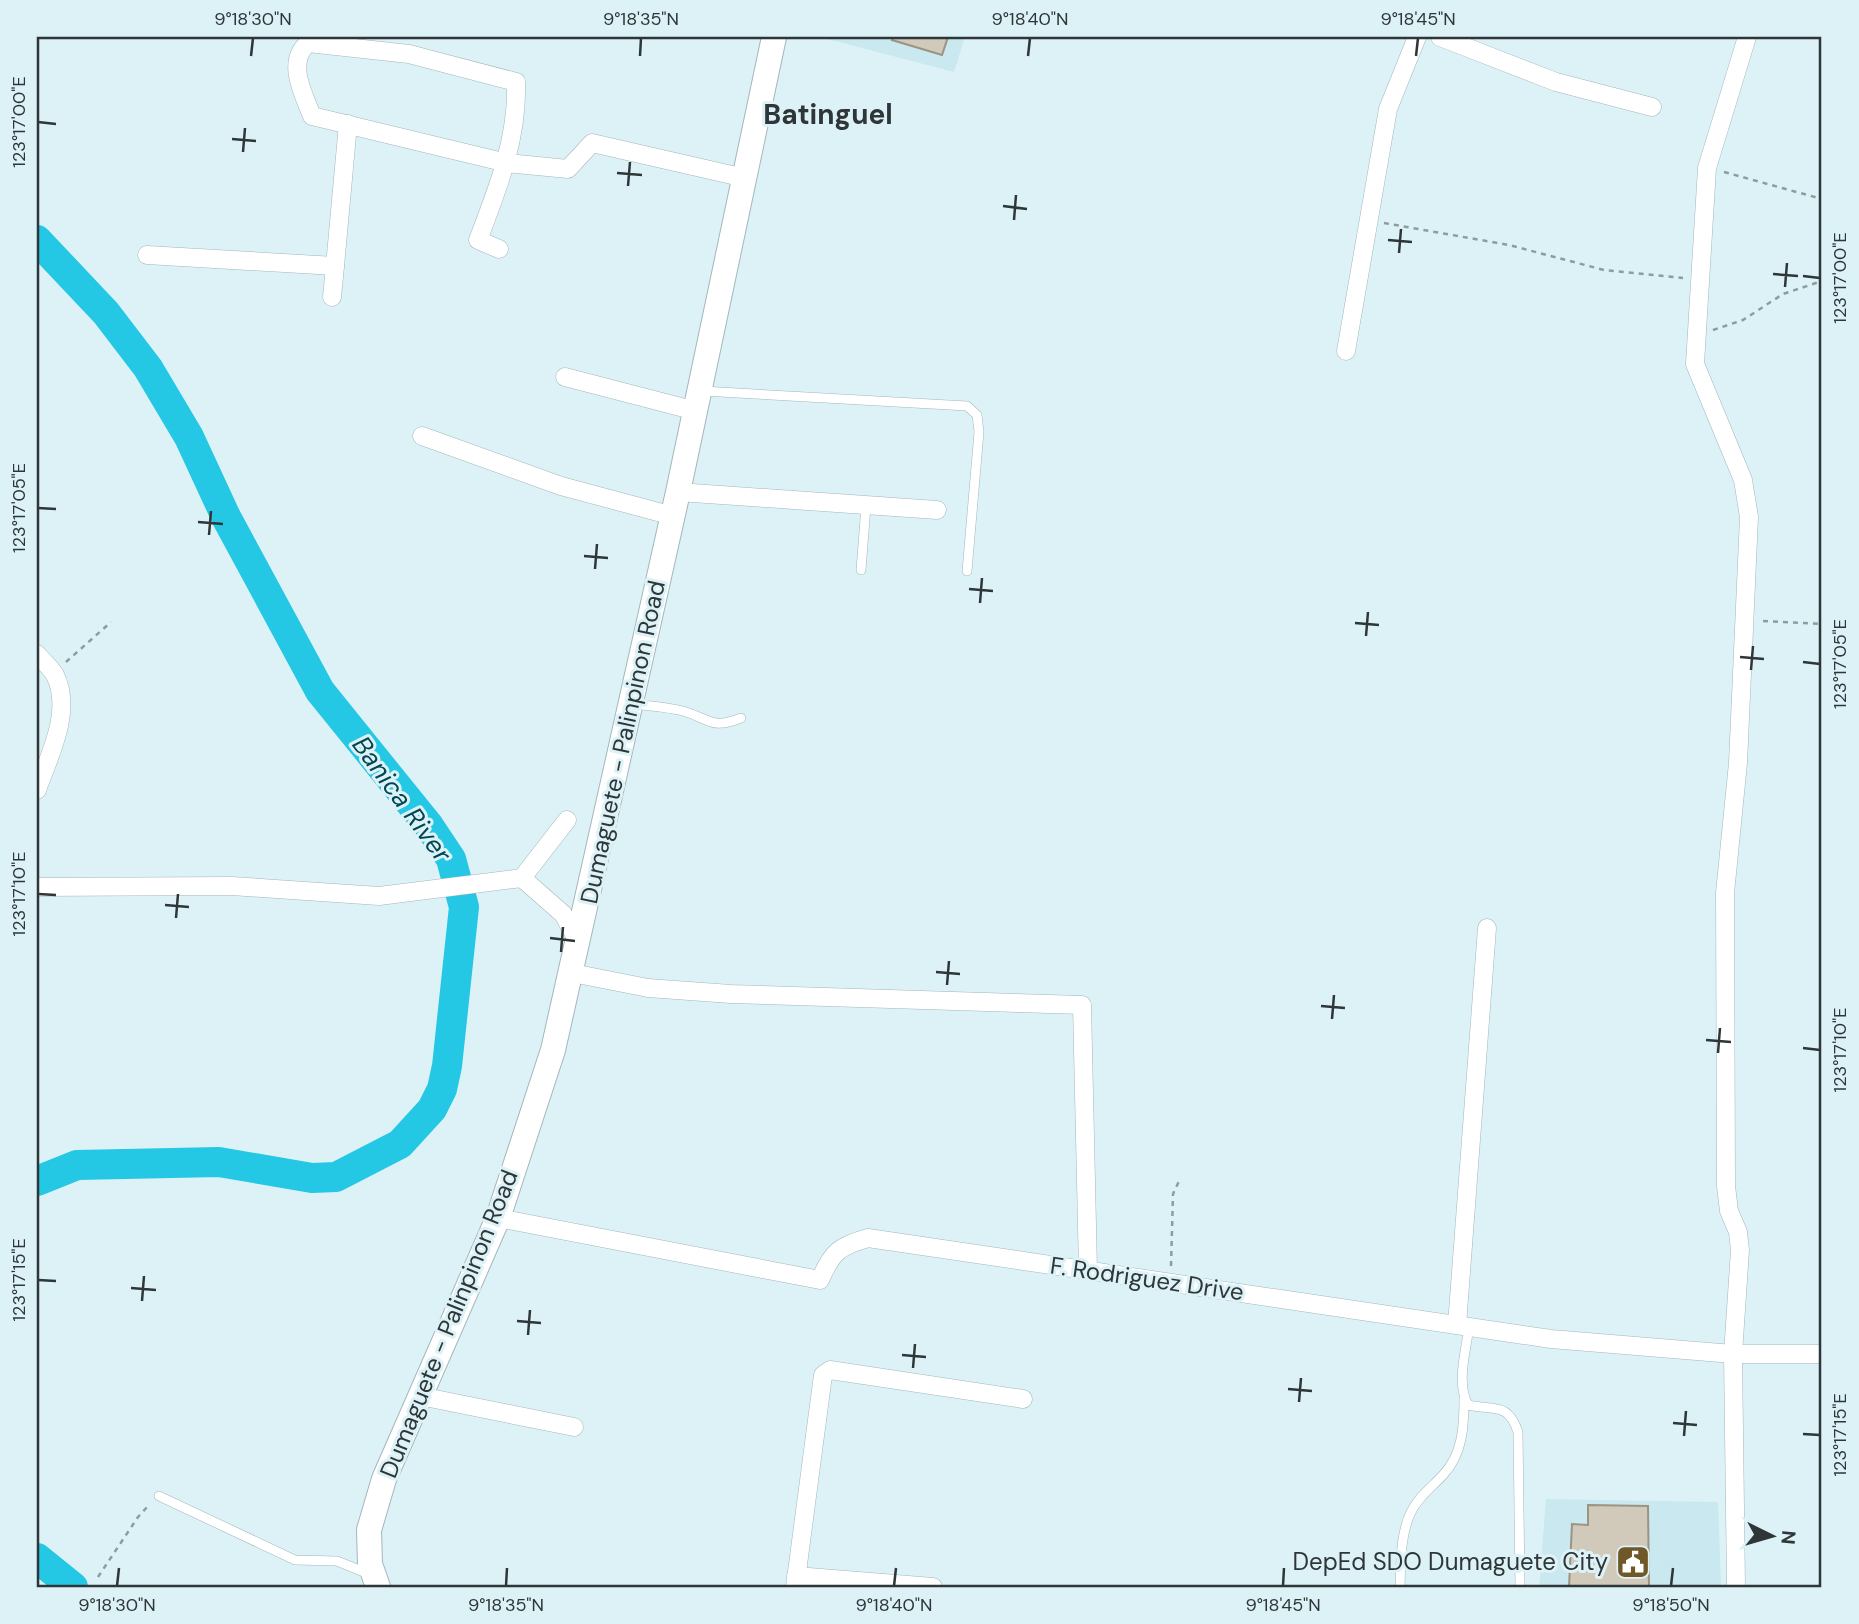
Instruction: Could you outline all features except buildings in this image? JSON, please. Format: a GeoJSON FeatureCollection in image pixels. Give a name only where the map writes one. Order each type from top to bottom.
{"type":"FeatureCollection","features":[{"type":"Feature","properties":{"kind":"main road","name":"Dumaguete - Palinpinon Road"},"geometry":{"type":"LineString","coordinates":[[376,1582],[370,1564],[369,1530],[384,1479],[498,1218],[553,1050],[632,704],[774,37]]}},
{"type":"Feature","properties":{"kind":"street"},"geometry":{"type":"LineString","coordinates":[[1346,351],[1388,109],[1418,37]]}},
{"type":"Feature","properties":{"kind":"street"},"geometry":{"type":"LineString","coordinates":[[1440,37],[1556,82],[1653,107]]}},
{"type":"Feature","properties":{"kind":"street"},"geometry":{"type":"LineString","coordinates":[[1736,1587],[1733,1354],[1740,1250],[1738,1232],[1729,1211],[1726,1186],[1725,893],[1738,763],[1747,505],[1743,480],[1713,413],[1695,364],[1707,168],[1747,37]]}},
{"type":"Feature","properties":{"kind":"street"},"geometry":{"type":"LineString","coordinates":[[499,249],[478,240],[507,163],[517,104],[516,82],[379,44],[308,43],[301,49],[296,75],[312,116],[507,163],[568,169],[592,144],[745,178]]}},
{"type":"Feature","properties":{"kind":"street"},"geometry":{"type":"LineString","coordinates":[[332,297],[348,124]]}},
{"type":"Feature","properties":{"kind":"street"},"geometry":{"type":"LineString","coordinates":[[147,255],[335,266]]}},
{"type":"Feature","properties":{"kind":"street"},"geometry":{"type":"LineString","coordinates":[[565,377],[698,400]]}},
{"type":"Feature","properties":{"kind":"street"},"geometry":{"type":"LineString","coordinates":[[422,436],[561,486],[673,516]]}},
{"type":"Feature","properties":{"kind":"street"},"geometry":{"type":"LineString","coordinates":[[678,492],[937,510]]}},
{"type":"Feature","properties":{"kind":"street"},"geometry":{"type":"LineString","coordinates":[[37,654],[55,674],[61,702],[58,730],[37,790]]}},
{"type":"Feature","properties":{"kind":"street"},"geometry":{"type":"LineString","coordinates":[[37,887],[232,886],[379,896],[443,889],[522,878],[566,820]]}},
{"type":"Feature","properties":{"kind":"street"},"geometry":{"type":"LineString","coordinates":[[522,878],[563,914],[579,943]]}},
{"type":"Feature","properties":{"kind":"street"},"geometry":{"type":"LineString","coordinates":[[1463,1326],[1487,928]]}},
{"type":"Feature","properties":{"kind":"street"},"geometry":{"type":"LineString","coordinates":[[572,973],[648,988],[731,994],[1082,1005],[1088,1270]]}},
{"type":"Feature","properties":{"kind":"street","name":"F. Rodriguez Drive"},"geometry":{"type":"LineString","coordinates":[[498,1218],[821,1280],[828,1262],[843,1245],[868,1238],[1550,1339],[1733,1354],[1822,1354]]}},
{"type":"Feature","properties":{"kind":"street"},"geometry":{"type":"LineString","coordinates":[[933,1587],[796,1582],[823,1375],[830,1370],[1023,1399]]}},
{"type":"Feature","properties":{"kind":"street"},"geometry":{"type":"LineString","coordinates":[[420,1396],[574,1427]]}},
{"type":"Feature","properties":{"kind":"lane"},"geometry":{"type":"LineString","coordinates":[[698,400],[967,406],[977,415],[979,432],[967,571]]}},
{"type":"Feature","properties":{"kind":"lane"},"geometry":{"type":"LineString","coordinates":[[861,570],[866,506]]}},
{"type":"Feature","properties":{"kind":"lane"},"geometry":{"type":"LineString","coordinates":[[632,704],[684,711],[706,723],[722,726],[741,718]]}},
{"type":"Feature","properties":{"kind":"lane"},"geometry":{"type":"LineString","coordinates":[[1400,1587],[1401,1554],[1408,1521],[1426,1492],[1446,1473],[1457,1454],[1464,1429],[1463,1326]]}},
{"type":"Feature","properties":{"kind":"lane"},"geometry":{"type":"LineString","coordinates":[[1464,1397],[1468,1405],[1507,1410],[1513,1417],[1518,1432],[1520,1587]]}},
{"type":"Feature","properties":{"kind":"lane"},"geometry":{"type":"LineString","coordinates":[[159,1496],[295,1560],[337,1561],[376,1582]]}},
{"type":"Feature","properties":{"kind":"path"},"geometry":{"type":"LineString","coordinates":[[1707,168],[1822,199]]}},
{"type":"Feature","properties":{"kind":"path"},"geometry":{"type":"LineString","coordinates":[[1368,220],[1509,245],[1604,270],[1700,280]]}},
{"type":"Feature","properties":{"kind":"path"},"geometry":{"type":"LineString","coordinates":[[1697,335],[1743,320],[1783,293],[1822,281]]}},
{"type":"Feature","properties":{"kind":"path"},"geometry":{"type":"LineString","coordinates":[[1743,627],[1766,621],[1822,624]]}},
{"type":"Feature","properties":{"kind":"path"},"geometry":{"type":"LineString","coordinates":[[55,674],[111,622]]}},
{"type":"Feature","properties":{"kind":"path"},"geometry":{"type":"LineString","coordinates":[[1174,1283],[1170,1257],[1171,1224],[1173,1194],[1180,1179]]}},
{"type":"Feature","properties":{"kind":"path"},"geometry":{"type":"LineString","coordinates":[[98,1577],[138,1517],[159,1496]]}},
{"type":"Feature","properties":{"kind":"shaded area"},"geometry":{"type":"Polygon","coordinates":[[[820,37],[965,37],[954,72],[820,37]]]}},
{"type":"Feature","properties":{"kind":"shaded area"},"geometry":{"type":"Polygon","coordinates":[[[1546,1499],[1718,1502],[1721,1587],[1539,1587],[1546,1499]]]}},
{"type":"Feature","properties":{"kind":"waterway","name":"Banica River"},"geometry":{"type":"LineString","coordinates":[[37,240],[106,313],[148,368],[189,437],[226,517],[320,691],[429,826],[451,859],[464,907],[447,1066],[442,1089],[432,1109],[400,1144],[336,1177],[312,1178],[219,1162],[77,1165],[37,1181]]}},
{"type":"Feature","properties":{"kind":"waterway","name":"Banica River"},"geometry":{"type":"LineString","coordinates":[[37,1558],[73,1587]]}},
{"type":"Feature","properties":{"kind":"place","name":"DepEd SDO Dumaguete City"},"geometry":{"type":"Point","coordinates":[1633,1562]}},
{"type":"Feature","properties":{"kind":"district","name":"Batinguel"},"geometry":{"type":"Point","coordinates":[828,114]}}]}
